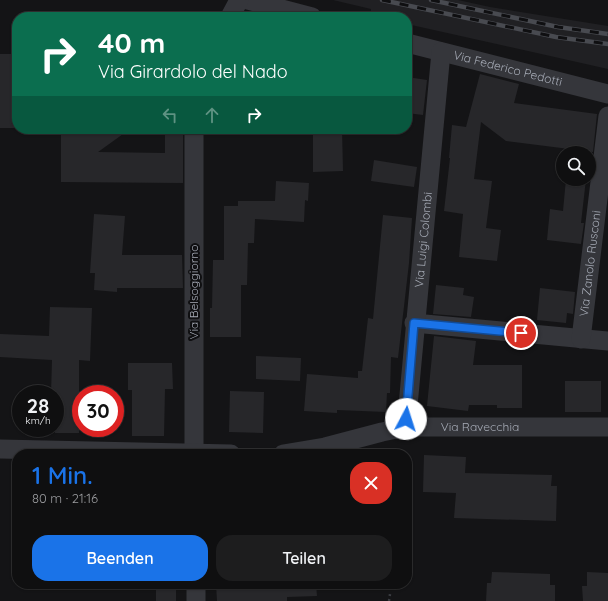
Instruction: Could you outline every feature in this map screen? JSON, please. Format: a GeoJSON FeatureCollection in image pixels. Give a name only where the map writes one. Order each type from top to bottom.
{"type":"FeatureCollection","features":[{"type":"Feature","properties":{"kind":"street"},"geometry":{"type":"LineString","coordinates":[[233,12],[239,0]]}},
{"type":"Feature","properties":{"kind":"street"},"geometry":{"type":"LineString","coordinates":[[248,0],[293,12]]}},
{"type":"Feature","properties":{"kind":"street","name":"Via Federico Pedotti"},"geometry":{"type":"LineString","coordinates":[[412,44],[608,94]]}},
{"type":"Feature","properties":{"kind":"street","name":"Via Luigi Colombi"},"geometry":{"type":"LineString","coordinates":[[406,427],[414,323],[441,52]]}},
{"type":"Feature","properties":{"kind":"street","name":"Via Zanolo Rusconi"},"geometry":{"type":"LineString","coordinates":[[581,339],[608,116]]}},
{"type":"Feature","properties":{"kind":"street","name":"Via Belsoggiorno"},"geometry":{"type":"LineString","coordinates":[[194,134],[194,449]]}},
{"type":"Feature","properties":{"kind":"street"},"geometry":{"type":"LineString","coordinates":[[414,323],[608,342]]}},
{"type":"Feature","properties":{"kind":"street","name":"Via Ravecchia"},"geometry":{"type":"LineString","coordinates":[[313,449],[406,427],[608,427]]}},
{"type":"Feature","properties":{"kind":"street"},"geometry":{"type":"LineString","coordinates":[[0,449],[12,449]]}},
{"type":"Feature","properties":{"kind":"street"},"geometry":{"type":"LineString","coordinates":[[196,589],[196,601]]}},
{"type":"Feature","properties":{"kind":"path"},"geometry":{"type":"LineString","coordinates":[[389,601],[390,594]]}},
{"type":"Feature","properties":{"kind":"shaded area"},"geometry":{"type":"Polygon","coordinates":[[[333,0],[458,0],[490,7],[608,26],[608,69],[412,25],[412,12],[371,12],[371,9],[333,0]]]}},
{"type":"Feature","properties":{"kind":"building"},"geometry":{"type":"Polygon","coordinates":[[[0,54],[12,54],[12,128],[0,128],[0,54]]]}},
{"type":"Feature","properties":{"kind":"building"},"geometry":{"type":"Polygon","coordinates":[[[480,74],[519,84],[514,103],[597,114],[594,146],[556,146],[556,147],[506,141],[481,122],[474,179],[492,181],[486,228],[501,230],[497,261],[459,257],[463,214],[444,211],[452,125],[466,127],[480,74]]]}},
{"type":"Feature","properties":{"kind":"building"},"geometry":{"type":"Polygon","coordinates":[[[412,78],[427,80],[423,115],[412,114],[412,78]]]}},
{"type":"Feature","properties":{"kind":"building"},"geometry":{"type":"Polygon","coordinates":[[[61,134],[123,134],[98,152],[165,153],[165,134],[183,134],[183,183],[61,182],[61,134]]]}},
{"type":"Feature","properties":{"kind":"building"},"geometry":{"type":"Polygon","coordinates":[[[313,134],[342,134],[343,171],[313,172],[313,134]]]}},
{"type":"Feature","properties":{"kind":"building"},"geometry":{"type":"Polygon","coordinates":[[[374,160],[417,167],[414,187],[371,181],[374,160]]]}},
{"type":"Feature","properties":{"kind":"building"},"geometry":{"type":"Polygon","coordinates":[[[276,181],[309,183],[308,201],[305,200],[304,222],[255,219],[254,243],[248,243],[247,285],[241,285],[241,337],[210,337],[213,260],[224,260],[224,206],[238,206],[238,201],[275,201],[276,181]]]}},
{"type":"Feature","properties":{"kind":"building"},"geometry":{"type":"Polygon","coordinates":[[[565,186],[585,186],[581,223],[584,223],[581,244],[547,240],[550,209],[563,211],[565,186]]]}},
{"type":"Feature","properties":{"kind":"building"},"geometry":{"type":"Polygon","coordinates":[[[94,214],[125,216],[122,255],[182,255],[183,288],[117,288],[117,292],[94,290],[95,273],[90,273],[94,214]]]}},
{"type":"Feature","properties":{"kind":"building"},"geometry":{"type":"Polygon","coordinates":[[[383,215],[412,218],[409,263],[398,358],[391,357],[390,393],[387,393],[386,412],[337,410],[337,413],[304,411],[307,374],[358,378],[358,371],[362,371],[368,318],[373,319],[383,215]]]}},
{"type":"Feature","properties":{"kind":"building"},"geometry":{"type":"Polygon","coordinates":[[[436,285],[464,288],[463,295],[474,297],[471,317],[433,314],[436,285]]]}},
{"type":"Feature","properties":{"kind":"building"},"geometry":{"type":"Polygon","coordinates":[[[540,288],[575,292],[573,314],[567,313],[566,323],[537,320],[540,288]]]}},
{"type":"Feature","properties":{"kind":"building"},"geometry":{"type":"Polygon","coordinates":[[[50,307],[92,308],[90,361],[79,360],[79,385],[72,385],[72,433],[64,433],[64,385],[51,385],[52,360],[0,357],[0,334],[49,336],[50,307]]]}},
{"type":"Feature","properties":{"kind":"building"},"geometry":{"type":"Polygon","coordinates":[[[434,336],[476,341],[473,365],[522,365],[522,408],[497,408],[497,405],[469,405],[468,411],[427,406],[434,336]]]}},
{"type":"Feature","properties":{"kind":"building"},"geometry":{"type":"Polygon","coordinates":[[[256,356],[301,358],[300,381],[256,379],[256,356]]]}},
{"type":"Feature","properties":{"kind":"building"},"geometry":{"type":"Polygon","coordinates":[[[128,363],[172,363],[173,389],[165,389],[164,436],[132,436],[132,390],[128,390],[128,363]]]}},
{"type":"Feature","properties":{"kind":"building"},"geometry":{"type":"Polygon","coordinates":[[[565,381],[601,381],[601,412],[565,412],[565,381]]]}},
{"type":"Feature","properties":{"kind":"building"},"geometry":{"type":"Polygon","coordinates":[[[230,391],[264,392],[263,433],[229,432],[230,391]]]}},
{"type":"Feature","properties":{"kind":"building"},"geometry":{"type":"Polygon","coordinates":[[[424,455],[466,457],[465,473],[552,475],[551,486],[557,486],[556,521],[454,518],[456,493],[423,492],[424,455]]]}},
{"type":"Feature","properties":{"kind":"building"},"geometry":{"type":"Polygon","coordinates":[[[492,572],[550,574],[550,585],[555,585],[555,601],[486,601],[487,583],[491,583],[492,572]]]}},
{"type":"Feature","properties":{"kind":"building"},"geometry":{"type":"Polygon","coordinates":[[[587,572],[608,573],[608,601],[583,601],[582,586],[587,586],[587,572]]]}},
{"type":"Feature","properties":{"kind":"building"},"geometry":{"type":"Polygon","coordinates":[[[156,589],[176,589],[176,601],[156,601],[156,589]]]}},
{"type":"Feature","properties":{"kind":"building"},"geometry":{"type":"Polygon","coordinates":[[[216,589],[316,589],[317,596],[287,597],[287,601],[217,601],[216,589]]]}},
{"type":"Feature","properties":{"kind":"railway"},"geometry":{"type":"LineString","coordinates":[[382,0],[556,37],[608,44]]}},
{"type":"Feature","properties":{"kind":"railway"},"geometry":{"type":"LineString","coordinates":[[431,0],[558,27],[608,34]]}},
{"type":"Feature","properties":{"kind":"route"},"geometry":{"type":"LineString","coordinates":[[406,419],[414,323],[521,333]]}}]}
